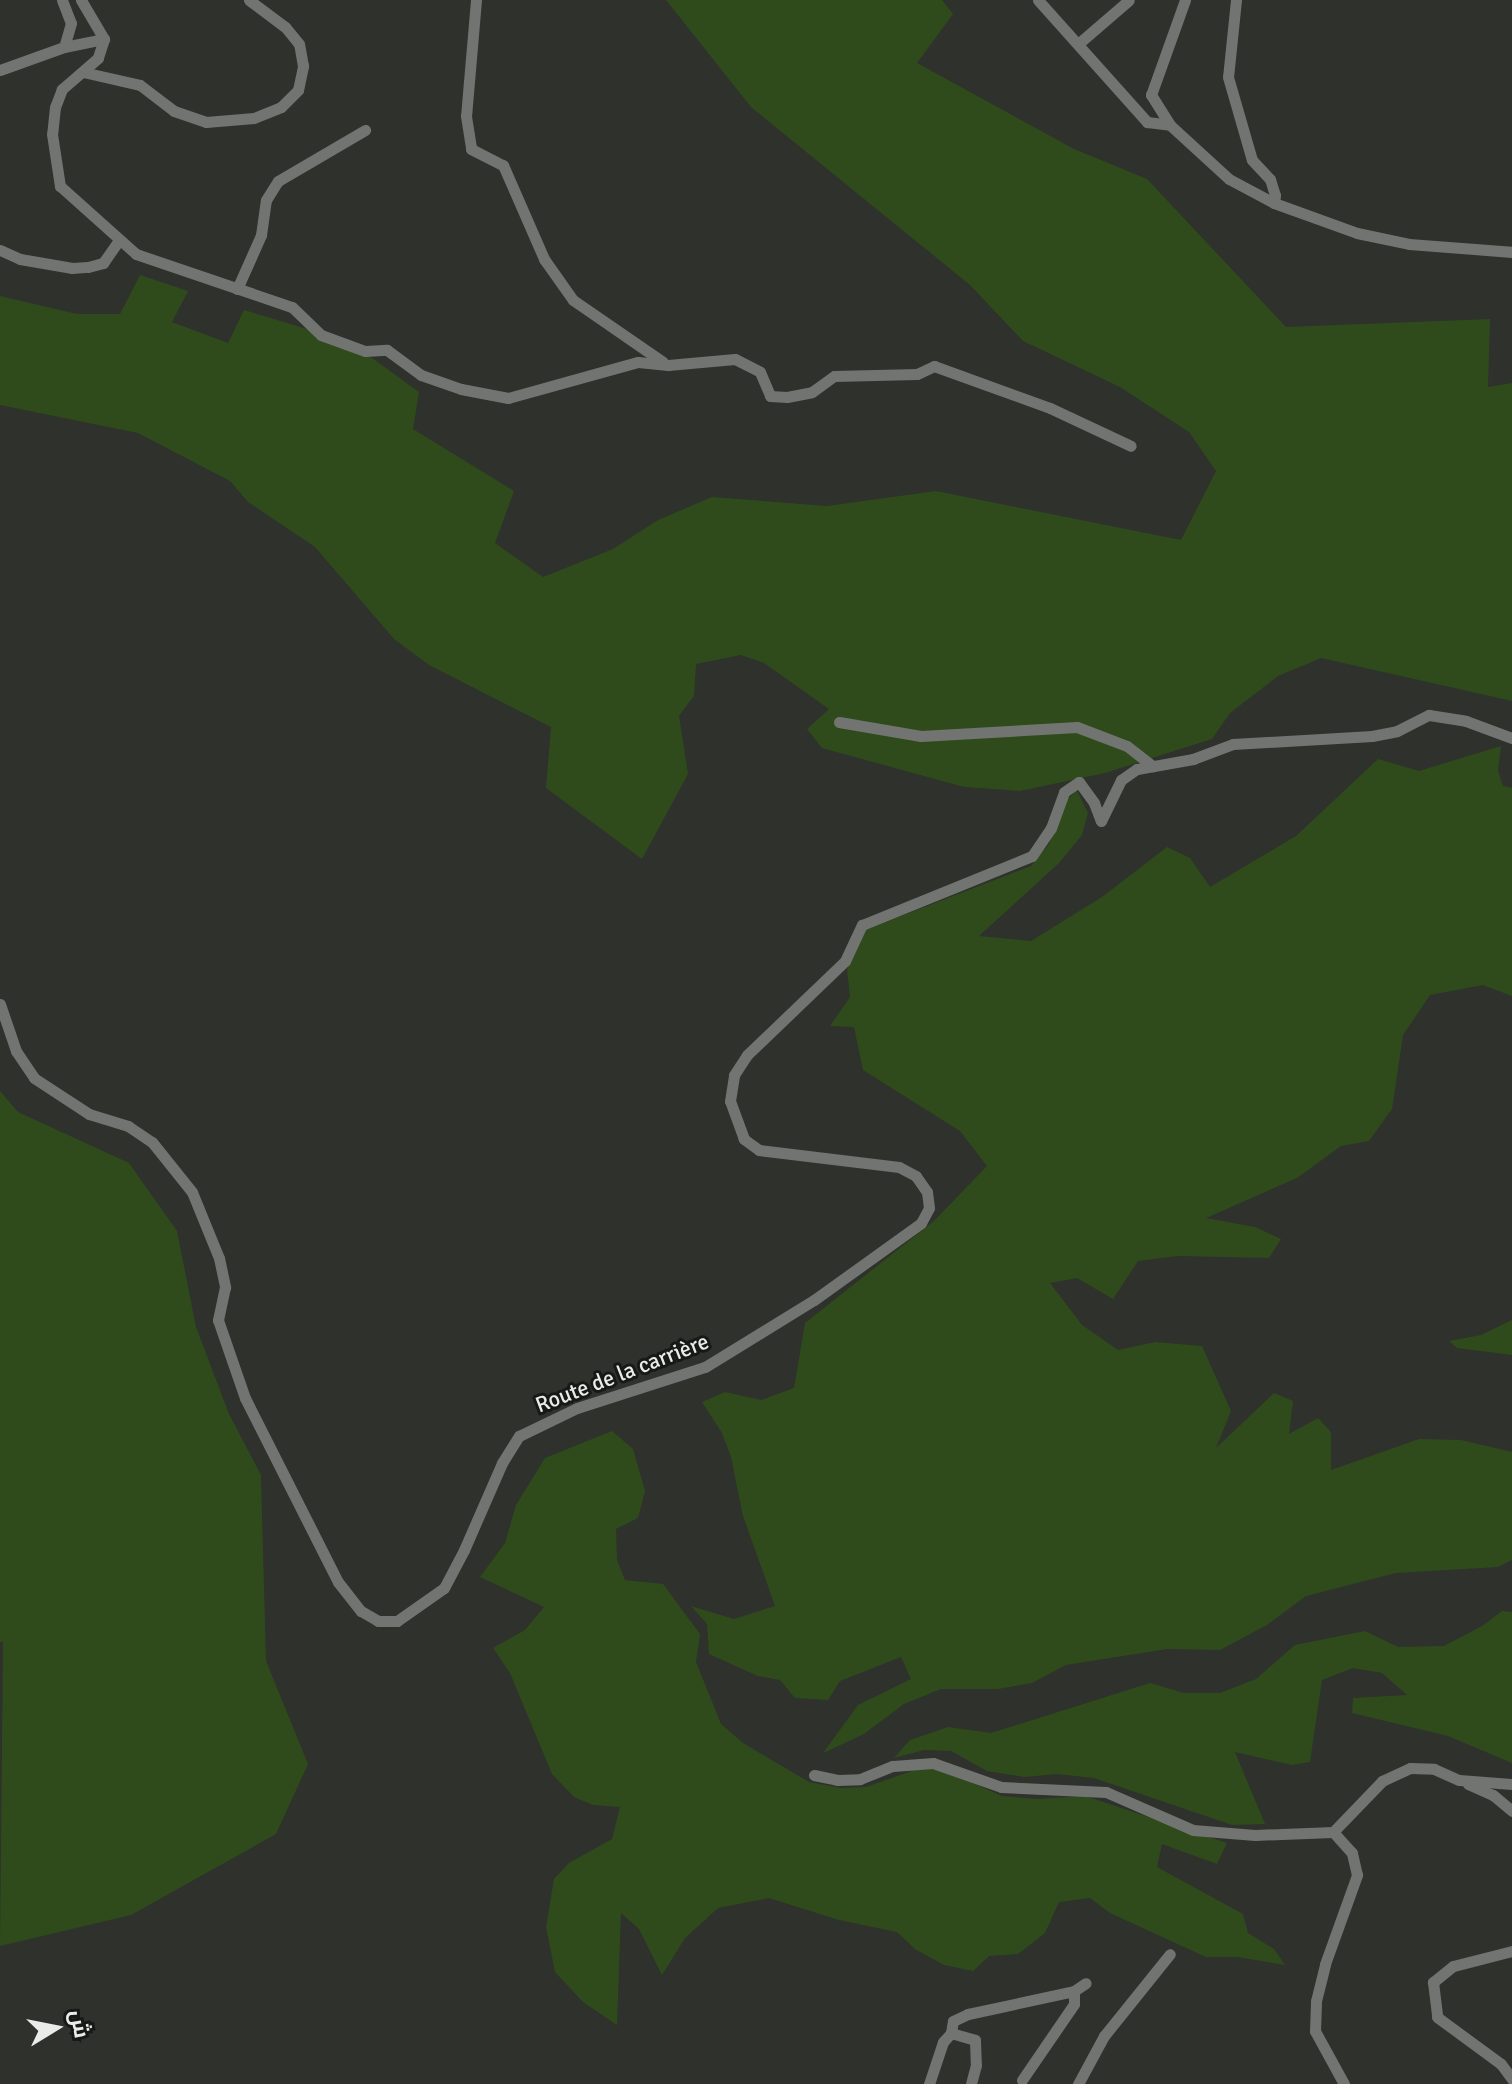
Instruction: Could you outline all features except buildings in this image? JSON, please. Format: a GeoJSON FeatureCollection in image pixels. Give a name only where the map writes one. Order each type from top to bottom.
{"type":"FeatureCollection","features":[{"type":"Feature","properties":{"kind":"street"},"geometry":{"type":"LineString","coordinates":[[62,0],[71,15],[70,31],[64,47]]}},
{"type":"Feature","properties":{"kind":"street"},"geometry":{"type":"LineString","coordinates":[[81,0],[104,39],[98,58],[62,89],[55,107],[52,134],[60,186],[136,254],[199,272],[237,289],[292,307],[321,335],[365,351],[387,350],[421,375],[461,389],[508,398],[638,362],[668,365],[735,359],[760,372],[770,396],[787,397],[812,392],[834,376],[917,374],[934,366],[1050,408],[1131,446]]}},
{"type":"Feature","properties":{"kind":"street"},"geometry":{"type":"LineString","coordinates":[[83,72],[140,85],[174,111],[206,122],[254,118],[281,107],[298,90],[303,66],[299,44],[285,27],[249,0]]}},
{"type":"Feature","properties":{"kind":"street"},"geometry":{"type":"LineString","coordinates":[[476,0],[466,116],[471,149],[503,165],[544,259],[573,300],[668,365]]}},
{"type":"Feature","properties":{"kind":"street"},"geometry":{"type":"LineString","coordinates":[[1038,0],[1147,122],[1170,125]]}},
{"type":"Feature","properties":{"kind":"street"},"geometry":{"type":"LineString","coordinates":[[1078,44],[1129,0]]}},
{"type":"Feature","properties":{"kind":"street"},"geometry":{"type":"LineString","coordinates":[[1185,0],[1151,95],[1170,125],[1229,179],[1274,203],[1357,233],[1409,244],[1512,252]]}},
{"type":"Feature","properties":{"kind":"street"},"geometry":{"type":"LineString","coordinates":[[1236,0],[1228,77],[1252,160],[1270,179],[1274,203]]}},
{"type":"Feature","properties":{"kind":"street"},"geometry":{"type":"LineString","coordinates":[[0,70],[64,47],[104,39]]}},
{"type":"Feature","properties":{"kind":"street"},"geometry":{"type":"LineString","coordinates":[[237,289],[261,235],[266,200],[278,181],[365,130]]}},
{"type":"Feature","properties":{"kind":"street"},"geometry":{"type":"LineString","coordinates":[[0,250],[20,259],[72,268],[88,267],[103,263],[119,240]]}},
{"type":"Feature","properties":{"kind":"street"},"geometry":{"type":"LineString","coordinates":[[839,722],[921,736],[1077,727],[1127,746],[1153,766],[1193,759],[1233,744],[1260,745],[1397,731],[1429,715],[1466,721],[1512,738]]}},
{"type":"Feature","properties":{"kind":"street","name":"Route de la carrière"},"geometry":{"type":"LineString","coordinates":[[0,1004],[16,1051],[34,1078],[89,1114],[128,1126],[152,1142],[192,1192],[219,1258],[225,1287],[218,1320],[245,1398],[338,1582],[361,1611],[378,1621],[397,1621],[444,1588],[502,1463],[519,1436],[577,1408],[705,1367],[814,1300],[921,1223],[929,1208],[927,1192],[916,1176],[899,1167],[759,1150],[744,1139],[730,1101],[734,1075],[747,1055],[845,961],[862,925],[1032,856],[1051,828],[1064,792],[1079,782],[1094,803],[1101,821],[1121,780],[1137,769],[1153,766]]}},
{"type":"Feature","properties":{"kind":"street"},"geometry":{"type":"LineString","coordinates":[[814,1775],[860,1779],[893,1766],[933,1763],[1001,1787],[1106,1792],[1193,1830],[1255,1835],[1333,1832],[1382,1781],[1410,1768],[1434,1769],[1493,1795],[1512,1811]]}},
{"type":"Feature","properties":{"kind":"street"},"geometry":{"type":"LineString","coordinates":[[1459,1780],[1512,1784]]}},
{"type":"Feature","properties":{"kind":"street"},"geometry":{"type":"LineString","coordinates":[[1333,1832],[1352,1853],[1357,1875],[1325,1964],[1316,2001],[1315,2031],[1344,2084]]}},
{"type":"Feature","properties":{"kind":"street"},"geometry":{"type":"LineString","coordinates":[[1512,1951],[1453,1966],[1433,1982],[1433,1993],[1437,2017],[1501,2064],[1512,2079]]}},
{"type":"Feature","properties":{"kind":"street"},"geometry":{"type":"LineString","coordinates":[[1078,2084],[1104,2036],[1170,1954]]}},
{"type":"Feature","properties":{"kind":"street"},"geometry":{"type":"LineString","coordinates":[[929,2084],[943,2042],[951,2033],[953,2021],[968,2014],[1074,1991],[1086,1983]]}},
{"type":"Feature","properties":{"kind":"street"},"geometry":{"type":"LineString","coordinates":[[1022,2083],[1074,2004],[1074,1991]]}},
{"type":"Feature","properties":{"kind":"street"},"geometry":{"type":"LineString","coordinates":[[951,2033],[975,2040],[976,2065],[971,2084]]}},
{"type":"Feature","properties":{"kind":"green space"},"geometry":{"type":"Polygon","coordinates":[[[666,0],[942,0],[953,14],[917,63],[1074,149],[1147,179],[1286,327],[1490,319],[1488,387],[1512,383],[1512,701],[1321,658],[1278,676],[1230,713],[1212,739],[1105,773],[1020,791],[964,787],[822,748],[807,729],[829,709],[764,663],[741,655],[696,664],[694,696],[679,716],[688,774],[642,859],[546,788],[551,727],[429,665],[394,639],[315,547],[248,502],[230,481],[138,433],[0,405],[0,296],[77,314],[120,314],[140,275],[188,291],[172,322],[228,343],[244,310],[350,342],[419,392],[413,429],[514,491],[495,543],[543,577],[613,549],[658,520],[712,497],[827,506],[936,491],[1181,540],[1216,471],[1189,432],[1120,387],[1023,341],[970,285],[751,107],[666,0]]]}},
{"type":"Feature","properties":{"kind":"green space"},"geometry":{"type":"Polygon","coordinates":[[[1501,746],[1498,771],[1503,786],[1512,788],[1512,996],[1483,985],[1430,995],[1403,1035],[1392,1109],[1369,1141],[1341,1146],[1297,1178],[1206,1218],[1255,1227],[1281,1239],[1269,1258],[1178,1256],[1138,1261],[1113,1299],[1077,1278],[1050,1283],[1082,1325],[1118,1350],[1155,1342],[1202,1346],[1231,1411],[1216,1448],[1274,1393],[1293,1401],[1289,1434],[1318,1418],[1331,1432],[1331,1470],[1419,1439],[1461,1440],[1512,1452],[1512,1560],[1498,1567],[1396,1573],[1306,1596],[1267,1625],[1220,1650],[1167,1649],[1066,1665],[1032,1683],[998,1689],[941,1689],[904,1704],[864,1734],[823,1753],[858,1705],[911,1679],[901,1657],[840,1681],[828,1700],[795,1698],[780,1680],[758,1676],[709,1654],[707,1624],[691,1606],[734,1619],[775,1606],[743,1516],[731,1457],[722,1433],[702,1402],[725,1392],[761,1400],[794,1388],[805,1323],[934,1221],[987,1166],[960,1131],[863,1070],[854,1027],[830,1026],[850,997],[847,969],[865,930],[1031,866],[1049,844],[1067,799],[1077,791],[1088,813],[1082,835],[1059,863],[979,936],[1031,941],[1102,897],[1167,847],[1190,858],[1210,887],[1296,836],[1378,759],[1419,771],[1501,746]]]}},
{"type":"Feature","properties":{"kind":"green space"},"geometry":{"type":"Polygon","coordinates":[[[0,1091],[18,1112],[129,1163],[177,1231],[196,1327],[229,1414],[261,1475],[266,1661],[308,1764],[276,1834],[131,1915],[0,1946],[3,1642],[0,1642],[0,1091]]]}},
{"type":"Feature","properties":{"kind":"green space"},"geometry":{"type":"Polygon","coordinates":[[[1512,1320],[1512,1355],[1457,1348],[1449,1341],[1481,1335],[1512,1320]]]}},
{"type":"Feature","properties":{"kind":"green space"},"geometry":{"type":"Polygon","coordinates":[[[612,1431],[633,1449],[645,1491],[638,1518],[616,1529],[617,1560],[625,1580],[663,1584],[700,1634],[696,1662],[721,1724],[743,1743],[809,1782],[841,1788],[866,1787],[920,1768],[944,1770],[1002,1796],[1037,1799],[1085,1796],[1227,1843],[1217,1864],[1162,1844],[1157,1867],[1243,1914],[1248,1933],[1274,1949],[1285,1965],[1237,1957],[1206,1957],[1110,1913],[1090,1898],[1059,1902],[1045,1933],[1018,1954],[989,1956],[973,1971],[944,1965],[915,1949],[897,1932],[839,1920],[769,1898],[718,1908],[685,1938],[662,1975],[639,1929],[621,1913],[617,2025],[583,2002],[555,1972],[546,1927],[554,1879],[569,1863],[612,1839],[620,1807],[593,1805],[574,1797],[552,1774],[510,1673],[493,1648],[525,1630],[544,1607],[480,1577],[505,1543],[516,1505],[545,1458],[612,1431]]]}},
{"type":"Feature","properties":{"kind":"green space"},"geometry":{"type":"Polygon","coordinates":[[[1502,1611],[1512,1612],[1512,1763],[1448,1736],[1352,1713],[1353,1698],[1407,1695],[1382,1673],[1353,1668],[1322,1680],[1310,1762],[1292,1765],[1235,1752],[1265,1824],[1232,1825],[1094,1778],[1057,1774],[1025,1777],[987,1771],[951,1751],[924,1750],[894,1758],[910,1740],[948,1727],[991,1733],[1150,1683],[1184,1693],[1220,1693],[1256,1679],[1295,1645],[1365,1631],[1398,1647],[1444,1646],[1482,1626],[1502,1611]]]}}]}
